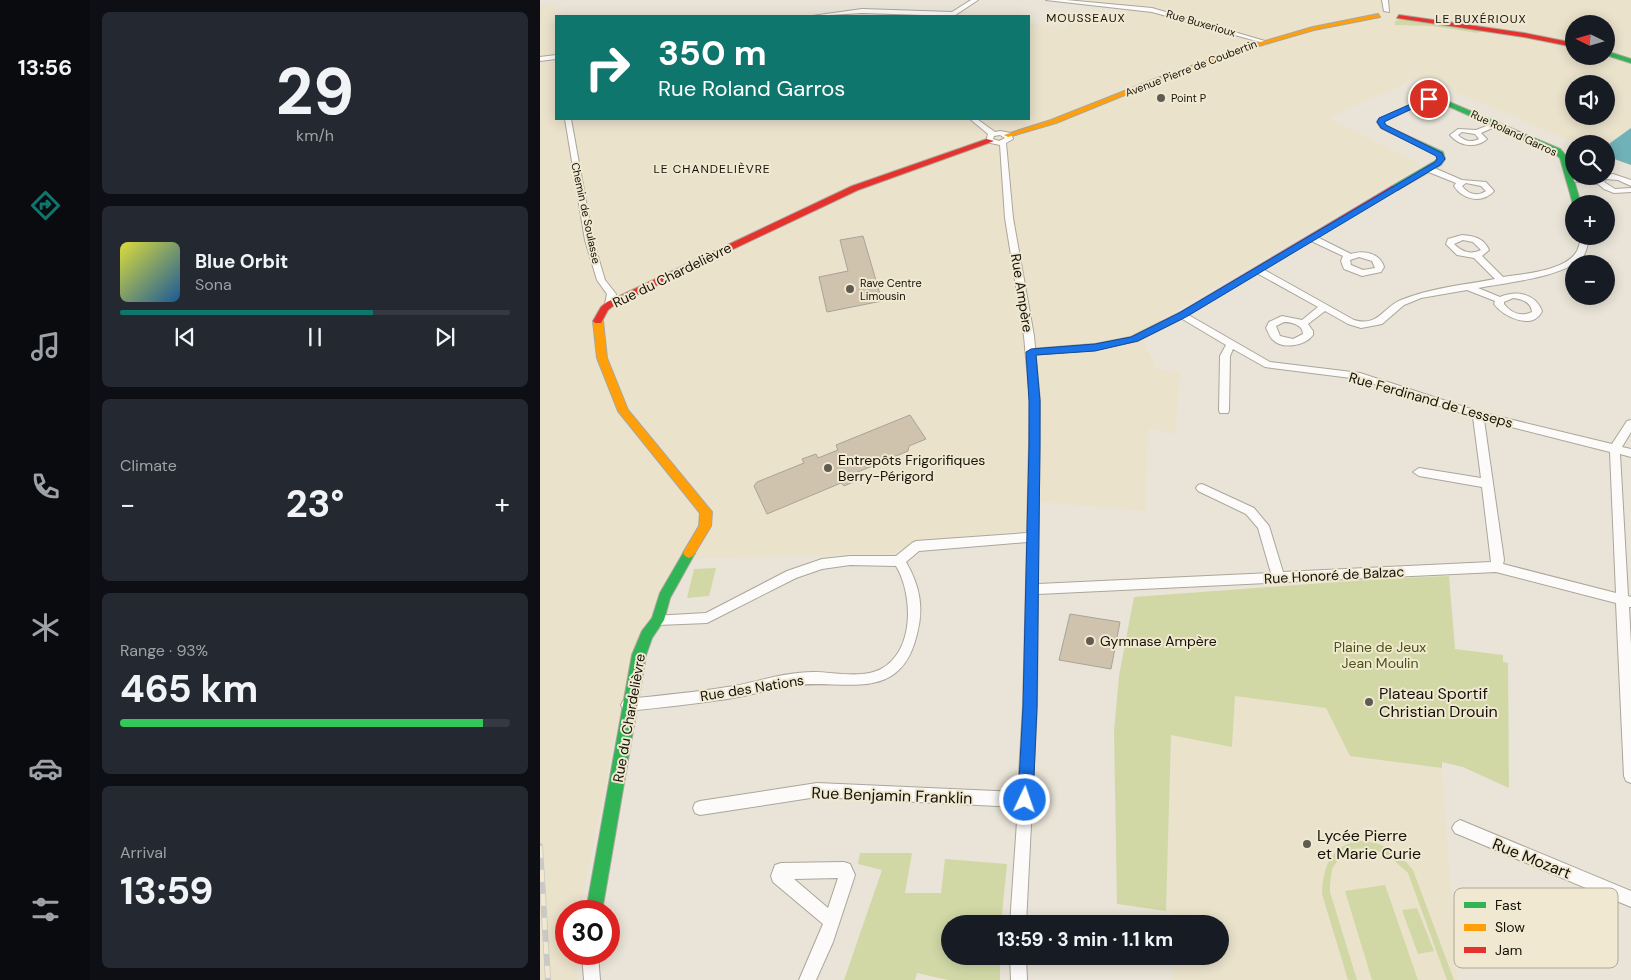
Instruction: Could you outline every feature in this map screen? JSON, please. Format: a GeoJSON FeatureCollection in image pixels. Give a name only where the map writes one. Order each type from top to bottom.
{"type":"FeatureCollection","features":[{"type":"Feature","properties":{"kind":"street"},"geometry":{"type":"LineString","coordinates":[[824,15],[862,11],[951,15],[975,0]]}},
{"type":"Feature","properties":{"kind":"street","name":"Rue Buxerioux"},"geometry":{"type":"LineString","coordinates":[[1049,0],[1074,1],[1158,11],[1262,41]]}},
{"type":"Feature","properties":{"kind":"street","name":"Avenue Pierre de Coubertin"},"geometry":{"type":"LineString","coordinates":[[1005,139],[1262,41],[1383,9],[1389,19],[1399,17],[1524,35],[1565,43]]}},
{"type":"Feature","properties":{"kind":"street"},"geometry":{"type":"LineString","coordinates":[[1615,56],[1631,61]]}},
{"type":"Feature","properties":{"kind":"street"},"geometry":{"type":"LineString","coordinates":[[540,59],[555,57]]}},
{"type":"Feature","properties":{"kind":"street","name":"Rue Roland Garros"},"geometry":{"type":"LineString","coordinates":[[1429,169],[1441,159],[1440,154],[1383,127],[1380,122],[1425,100],[1434,99],[1557,151],[1563,157],[1565,163]]}},
{"type":"Feature","properties":{"kind":"street","name":"Chemin de Soulasse"},"geometry":{"type":"LineString","coordinates":[[568,120],[589,240],[601,280],[612,294],[610,304]]}},
{"type":"Feature","properties":{"kind":"street"},"geometry":{"type":"LineString","coordinates":[[974,120],[992,138],[1005,139]]}},
{"type":"Feature","properties":{"kind":"street"},"geometry":{"type":"LineString","coordinates":[[1477,132],[1496,124]]}},
{"type":"Feature","properties":{"kind":"street","name":"Rue du Chardelièvre"},"geometry":{"type":"LineString","coordinates":[[596,900],[619,771],[628,705],[639,655],[647,635],[658,620],[664,597],[706,526],[707,513],[623,411],[602,358],[598,320],[604,309],[610,304],[855,188],[992,138]]}},
{"type":"Feature","properties":{"kind":"street","name":"Rue Ampère"},"geometry":{"type":"LineString","coordinates":[[1005,139],[1009,218],[1031,352],[1034,401],[1030,706],[1018,915]]}},
{"type":"Feature","properties":{"kind":"street"},"geometry":{"type":"LineString","coordinates":[[1031,352],[1095,348],[1134,339],[1182,315],[1429,169],[1461,182]]}},
{"type":"Feature","properties":{"kind":"street"},"geometry":{"type":"LineString","coordinates":[[1615,177],[1631,184]]}},
{"type":"Feature","properties":{"kind":"street"},"geometry":{"type":"LineString","coordinates":[[1602,185],[1612,190],[1625,192],[1631,190]]}},
{"type":"Feature","properties":{"kind":"street"},"geometry":{"type":"LineString","coordinates":[[1312,238],[1349,256]]}},
{"type":"Feature","properties":{"kind":"street"},"geometry":{"type":"LineString","coordinates":[[1258,270],[1351,322],[1372,324],[1379,322],[1408,299],[1535,275],[1564,266],[1580,254],[1583,245]]}},
{"type":"Feature","properties":{"kind":"street"},"geometry":{"type":"LineString","coordinates":[[1476,255],[1502,281]]}},
{"type":"Feature","properties":{"kind":"street"},"geometry":{"type":"LineString","coordinates":[[1469,287],[1500,300]]}},
{"type":"Feature","properties":{"kind":"street"},"geometry":{"type":"LineString","coordinates":[[1303,324],[1324,307]]}},
{"type":"Feature","properties":{"kind":"street","name":"Rue Ferdinand de Lesseps"},"geometry":{"type":"LineString","coordinates":[[1182,315],[1268,365],[1360,376],[1478,415],[1631,453]]}},
{"type":"Feature","properties":{"kind":"street"},"geometry":{"type":"LineString","coordinates":[[1224,410],[1225,356],[1231,344]]}},
{"type":"Feature","properties":{"kind":"street"},"geometry":{"type":"LineString","coordinates":[[1478,415],[1498,560],[1496,567]]}},
{"type":"Feature","properties":{"kind":"street"},"geometry":{"type":"LineString","coordinates":[[1631,424],[1616,449],[1626,600],[1631,776]]}},
{"type":"Feature","properties":{"kind":"street"},"geometry":{"type":"LineString","coordinates":[[1418,472],[1486,483]]}},
{"type":"Feature","properties":{"kind":"street"},"geometry":{"type":"LineString","coordinates":[[1202,488],[1250,511],[1262,526],[1279,578]]}},
{"type":"Feature","properties":{"kind":"street"},"geometry":{"type":"LineString","coordinates":[[658,620],[706,618],[786,577],[822,564],[845,561],[899,561],[916,546],[1033,536]]}},
{"type":"Feature","properties":{"kind":"street","name":"Rue des Nations"},"geometry":{"type":"LineString","coordinates":[[628,705],[734,692],[804,678],[873,678],[887,673],[905,652],[913,625],[915,606],[913,592],[899,561]]}},
{"type":"Feature","properties":{"kind":"street","name":"Rue Honoré de Balzac"},"geometry":{"type":"LineString","coordinates":[[1032,589],[1496,567],[1626,600]]}},
{"type":"Feature","properties":{"kind":"street","name":"Rue Benjamin Franklin"},"geometry":{"type":"LineString","coordinates":[[700,808],[817,790],[1025,800]]}},
{"type":"Feature","properties":{"kind":"street","name":"Rue Mozart"},"geometry":{"type":"LineString","coordinates":[[1460,828],[1605,888]]}},
{"type":"Feature","properties":{"kind":"street","name":"Rue Mozart"},"geometry":{"type":"LineString","coordinates":[[1618,894],[1631,899]]}},
{"type":"Feature","properties":{"kind":"street"},"geometry":{"type":"LineString","coordinates":[[806,980],[815,965],[831,921]]}},
{"type":"Feature","properties":{"kind":"street"},"geometry":{"type":"LineString","coordinates":[[591,965],[592,980]]}},
{"type":"Feature","properties":{"kind":"street"},"geometry":{"type":"LineString","coordinates":[[1018,965],[1018,980]]}},
{"type":"Feature","properties":{"kind":"shaded area"},"geometry":{"type":"Polygon","coordinates":[[[1086,0],[1631,0],[1631,166],[1615,160],[1615,135],[1565,135],[1565,138],[1419,77],[1329,118],[1422,165],[1163,318],[1143,341],[1157,370],[1180,372],[1175,434],[1148,428],[1145,511],[1029,501],[1028,531],[923,539],[894,553],[677,559],[644,629],[620,711],[582,900],[555,900],[555,965],[577,965],[577,980],[540,980],[540,6],[556,4],[555,120],[1030,120],[1030,23],[1064,28],[1072,22],[1084,23],[1090,18],[1117,22],[1128,10],[1138,7],[1090,3],[1091,1],[1086,0]]]}},
{"type":"Feature","properties":{"kind":"shaded area","name":"Lycée Pierre et Marie Curie"},"geometry":{"type":"Polygon","coordinates":[[[1235,696],[1326,708],[1350,756],[1442,768],[1454,938],[1454,968],[1456,968],[1457,980],[1172,980],[1173,965],[1229,965],[1229,915],[1174,915],[1174,913],[1166,911],[1171,735],[1235,696]]]}},
{"type":"Feature","properties":{"kind":"green space"},"geometry":{"type":"Polygon","coordinates":[[[1403,19],[1481,31],[1478,33],[1432,26],[1395,25],[1395,21],[1403,19]]]}},
{"type":"Feature","properties":{"kind":"green space"},"geometry":{"type":"Polygon","coordinates":[[[716,568],[709,596],[687,598],[694,569],[716,568]]]}},
{"type":"Feature","properties":{"kind":"green space","name":"Plaine de Jeux Jean Moulin"},"geometry":{"type":"Polygon","coordinates":[[[1449,576],[1455,649],[1503,655],[1503,662],[1508,663],[1509,788],[1463,767],[1442,762],[1442,768],[1350,756],[1326,708],[1235,696],[1232,747],[1171,735],[1166,911],[1117,904],[1114,732],[1119,676],[1134,597],[1378,579],[1449,576]]]}},
{"type":"Feature","properties":{"kind":"green space"},"geometry":{"type":"Polygon","coordinates":[[[1358,841],[1382,845],[1396,853],[1413,870],[1454,980],[1447,980],[1408,873],[1388,855],[1367,848],[1353,849],[1340,857],[1332,869],[1330,892],[1357,980],[1348,980],[1322,894],[1324,875],[1330,860],[1341,848],[1358,841]]]}},
{"type":"Feature","properties":{"kind":"green space"},"geometry":{"type":"Polygon","coordinates":[[[860,853],[912,853],[905,893],[941,893],[945,859],[1007,864],[1002,915],[941,915],[941,965],[1000,965],[1000,980],[948,980],[917,973],[915,980],[844,980],[882,870],[858,864],[860,853]]]}},
{"type":"Feature","properties":{"kind":"green space"},"geometry":{"type":"Polygon","coordinates":[[[1385,885],[1418,980],[1372,980],[1345,891],[1385,885]]]}},
{"type":"Feature","properties":{"kind":"green space"},"geometry":{"type":"Polygon","coordinates":[[[1417,908],[1434,951],[1418,954],[1402,910],[1417,908]]]}},
{"type":"Feature","properties":{"kind":"water"},"geometry":{"type":"Polygon","coordinates":[[[1631,128],[1631,165],[1615,159],[1615,140],[1631,128]]]}},
{"type":"Feature","properties":{"kind":"building","name":"Rave Centre Limousin"},"geometry":{"type":"Polygon","coordinates":[[[863,236],[882,301],[827,312],[819,277],[848,271],[840,240],[863,236]]]}},
{"type":"Feature","properties":{"kind":"building","name":"Entrepôts Frigorifiques Berry-Périgord"},"geometry":{"type":"Polygon","coordinates":[[[910,415],[926,439],[909,446],[908,451],[853,474],[853,482],[844,486],[841,483],[767,514],[754,486],[757,482],[804,463],[802,459],[816,454],[818,458],[838,450],[836,445],[910,415]]]}},
{"type":"Feature","properties":{"kind":"building","name":"Gymnase Ampère"},"geometry":{"type":"Polygon","coordinates":[[[1070,614],[1120,622],[1111,669],[1059,660],[1070,614]]]}},
{"type":"Feature","properties":{"kind":"railway"},"geometry":{"type":"LineString","coordinates":[[540,846],[548,980]]}},
{"type":"Feature","properties":{"kind":"traffic: fast"},"geometry":{"type":"LineString","coordinates":[[1615,56],[1631,61]]}},
{"type":"Feature","properties":{"kind":"traffic: fast"},"geometry":{"type":"LineString","coordinates":[[1395,188],[1438,163],[1441,159],[1440,154],[1383,127],[1380,122],[1381,120],[1425,100],[1440,100],[1557,151],[1563,157],[1574,195]]}},
{"type":"Feature","properties":{"kind":"traffic: fast"},"geometry":{"type":"LineString","coordinates":[[596,900],[639,655],[647,635],[658,620],[664,597],[689,553]]}},
{"type":"Feature","properties":{"kind":"traffic: slow"},"geometry":{"type":"LineString","coordinates":[[1008,135],[1053,122],[1157,80],[1281,37],[1378,16]]}},
{"type":"Feature","properties":{"kind":"traffic: slow"},"geometry":{"type":"LineString","coordinates":[[598,321],[602,358],[623,411],[706,512],[705,526],[689,553]]}},
{"type":"Feature","properties":{"kind":"traffic: jam"},"geometry":{"type":"LineString","coordinates":[[1399,17],[1524,35],[1565,43]]}},
{"type":"Feature","properties":{"kind":"traffic: jam"},"geometry":{"type":"LineString","coordinates":[[598,321],[604,309],[610,304],[855,188],[990,141]]}},
{"type":"Feature","properties":{"kind":"traffic: jam"},"geometry":{"type":"LineString","coordinates":[[1031,352],[1095,347],[1134,339],[1182,315],[1395,188]]}},
{"type":"Feature","properties":{"kind":"place","name":"Point P"},"geometry":{"type":"Point","coordinates":[1161,98]}},
{"type":"Feature","properties":{"kind":"place","name":"Rave Centre Limousin"},"geometry":{"type":"Point","coordinates":[850,289]}},
{"type":"Feature","properties":{"kind":"place","name":"Entrepôts Frigorifiques Berry-Périgord"},"geometry":{"type":"Point","coordinates":[828,468]}},
{"type":"Feature","properties":{"kind":"place","name":"Gymnase Ampère"},"geometry":{"type":"Point","coordinates":[1090,641]}},
{"type":"Feature","properties":{"kind":"place","name":"Plateau Sportif Christian Drouin"},"geometry":{"type":"Point","coordinates":[1369,702]}},
{"type":"Feature","properties":{"kind":"place","name":"Lycée Pierre et Marie Curie"},"geometry":{"type":"Point","coordinates":[1307,844]}},
{"type":"Feature","properties":{"kind":"district","name":"MOUSSEAUX"},"geometry":{"type":"Point","coordinates":[1086,18]}},
{"type":"Feature","properties":{"kind":"district","name":"LE BUXÉRIOUX"},"geometry":{"type":"Point","coordinates":[1481,19]}},
{"type":"Feature","properties":{"kind":"district","name":"LE CHANDELIÈVRE"},"geometry":{"type":"Point","coordinates":[712,169]}},
{"type":"Feature","properties":{"kind":"route"},"geometry":{"type":"LineString","coordinates":[[1025,800],[1030,706],[1032,605],[1034,401],[1031,352],[1095,348],[1134,339],[1182,315],[1438,163],[1441,159],[1440,154],[1383,127],[1380,122],[1429,99]]}}]}
